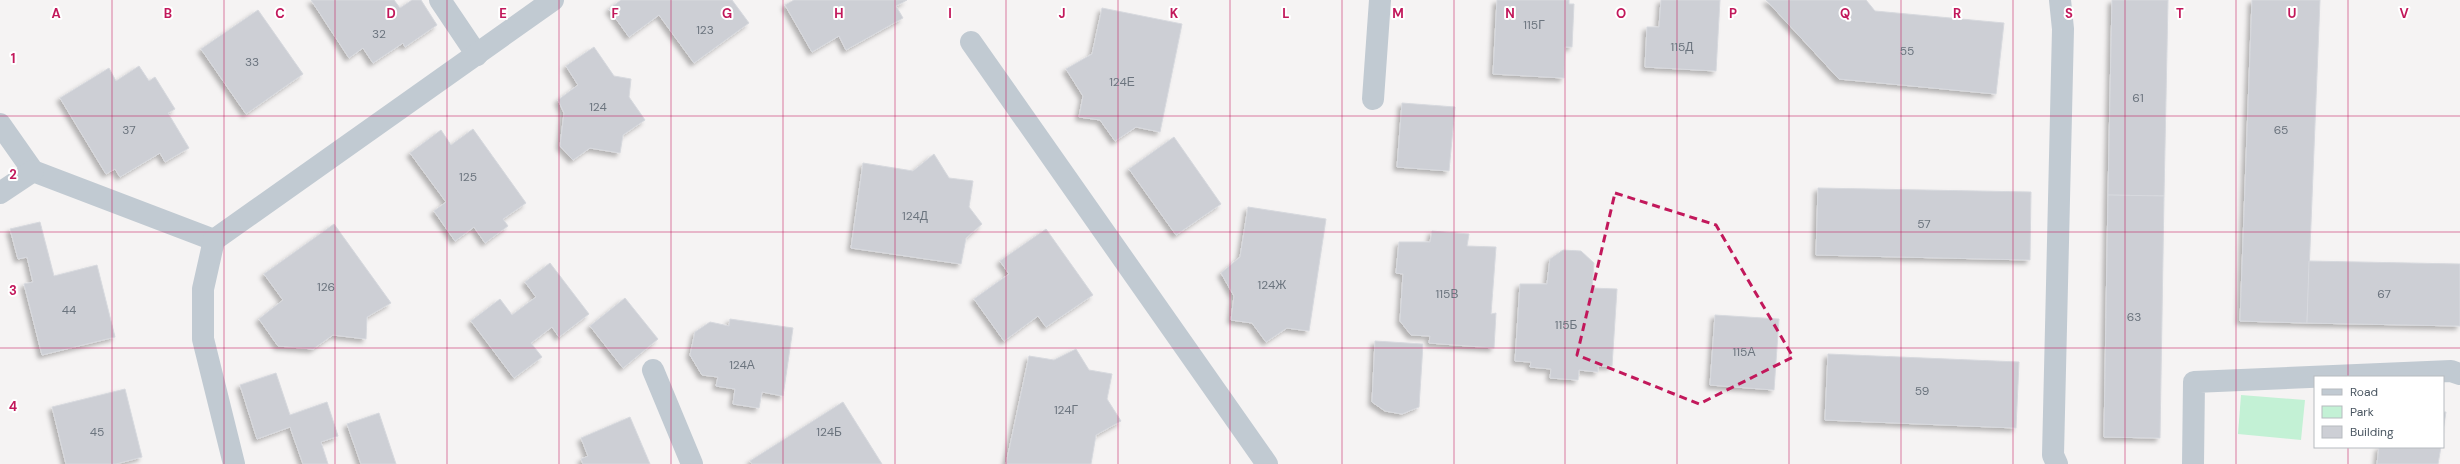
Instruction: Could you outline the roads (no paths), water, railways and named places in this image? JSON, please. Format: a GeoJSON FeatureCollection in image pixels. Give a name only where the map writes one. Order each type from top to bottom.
{"type":"FeatureCollection","features":[{"type":"Feature","properties":{"kind":"street"},"geometry":{"type":"LineString","coordinates":[[440,0],[477,55]]}},
{"type":"Feature","properties":{"kind":"street"},"geometry":{"type":"LineString","coordinates":[[234,464],[204,339],[203,289],[214,240],[553,0]]}},
{"type":"Feature","properties":{"kind":"street"},"geometry":{"type":"LineString","coordinates":[[1373,99],[1380,0]]}},
{"type":"Feature","properties":{"kind":"street"},"geometry":{"type":"LineString","coordinates":[[2057,464],[2053,455],[2063,29],[2060,0]]}},
{"type":"Feature","properties":{"kind":"street"},"geometry":{"type":"LineString","coordinates":[[971,42],[1267,464]]}},
{"type":"Feature","properties":{"kind":"street"},"geometry":{"type":"LineString","coordinates":[[0,124],[33,171],[214,240]]}},
{"type":"Feature","properties":{"kind":"street"},"geometry":{"type":"LineString","coordinates":[[0,193],[33,171]]}},
{"type":"Feature","properties":{"kind":"street"},"geometry":{"type":"LineString","coordinates":[[653,370],[692,464]]}},
{"type":"Feature","properties":{"kind":"street"},"geometry":{"type":"LineString","coordinates":[[2335,376],[2452,371],[2460,374]]}},
{"type":"Feature","properties":{"kind":"street"},"geometry":{"type":"LineString","coordinates":[[2193,464],[2194,382],[2314,377]]}}]}
